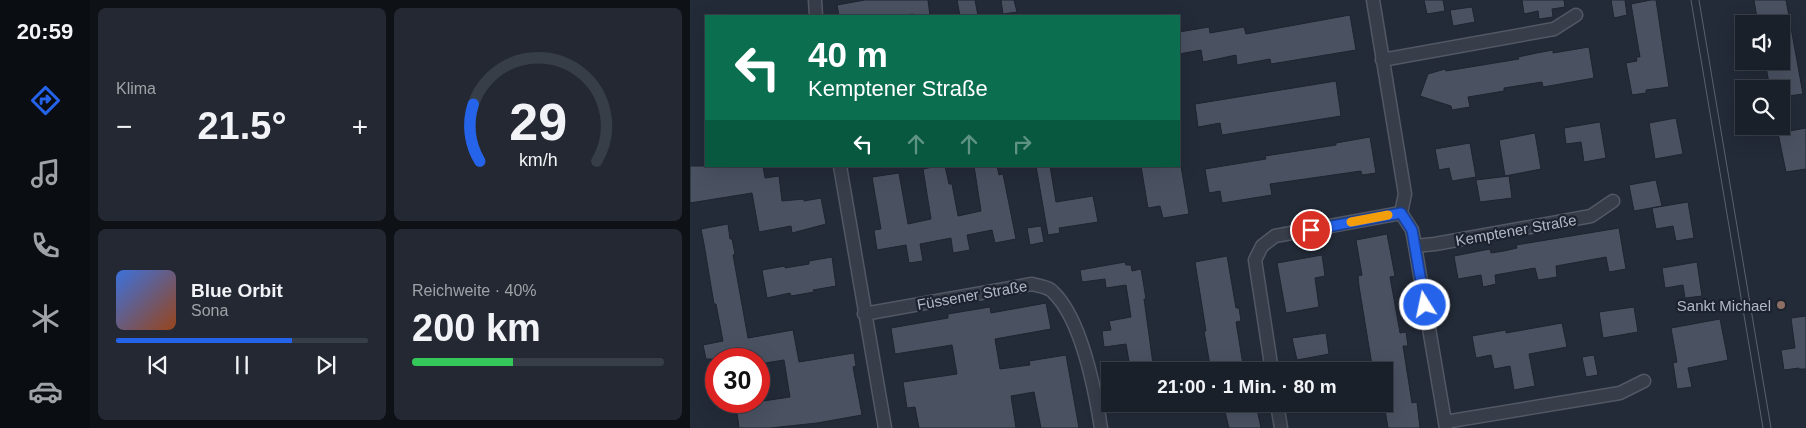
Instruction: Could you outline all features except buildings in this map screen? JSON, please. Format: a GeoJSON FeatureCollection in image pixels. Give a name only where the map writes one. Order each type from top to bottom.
{"type":"FeatureCollection","features":[{"type":"Feature","properties":{"kind":"street"},"geometry":{"type":"LineString","coordinates":[[815,0],[816,15]]}},
{"type":"Feature","properties":{"kind":"street"},"geometry":{"type":"LineString","coordinates":[[1373,0],[1406,194],[1401,213],[1412,230],[1445,425],[1620,393],[1644,381]]}},
{"type":"Feature","properties":{"kind":"street"},"geometry":{"type":"LineString","coordinates":[[1382,60],[1554,29],[1576,15]]}},
{"type":"Feature","properties":{"kind":"street"},"geometry":{"type":"LineString","coordinates":[[840,167],[884,428]]}},
{"type":"Feature","properties":{"kind":"street","name":"Kemptener Straße"},"geometry":{"type":"LineString","coordinates":[[1415,246],[1591,216],[1613,201]]}},
{"type":"Feature","properties":{"kind":"street"},"geometry":{"type":"LineString","coordinates":[[1271,362],[1255,260],[1262,246],[1275,236],[1401,213]]}},
{"type":"Feature","properties":{"kind":"street","name":"Füssener Straße"},"geometry":{"type":"LineString","coordinates":[[864,314],[1032,284],[1052,290],[1066,308],[1081,342],[1096,394],[1101,428]]}},
{"type":"Feature","properties":{"kind":"street"},"geometry":{"type":"LineString","coordinates":[[1278,412],[1281,428]]}},
{"type":"Feature","properties":{"kind":"tram line"},"geometry":{"type":"LineString","coordinates":[[1691,0],[1763,428]]}},
{"type":"Feature","properties":{"kind":"tram line"},"geometry":{"type":"LineString","coordinates":[[1699,0],[1771,428]]}},
{"type":"Feature","properties":{"kind":"slow traffic"},"geometry":{"type":"LineString","coordinates":[[1351,222],[1388,215]]}},
{"type":"Feature","properties":{"kind":"place","name":"Sankt Michael"},"geometry":{"type":"Point","coordinates":[1781,305]}},
{"type":"Feature","properties":{"kind":"route"},"geometry":{"type":"LineString","coordinates":[[1311,230],[1401,213],[1412,230],[1425,305]]}}]}
